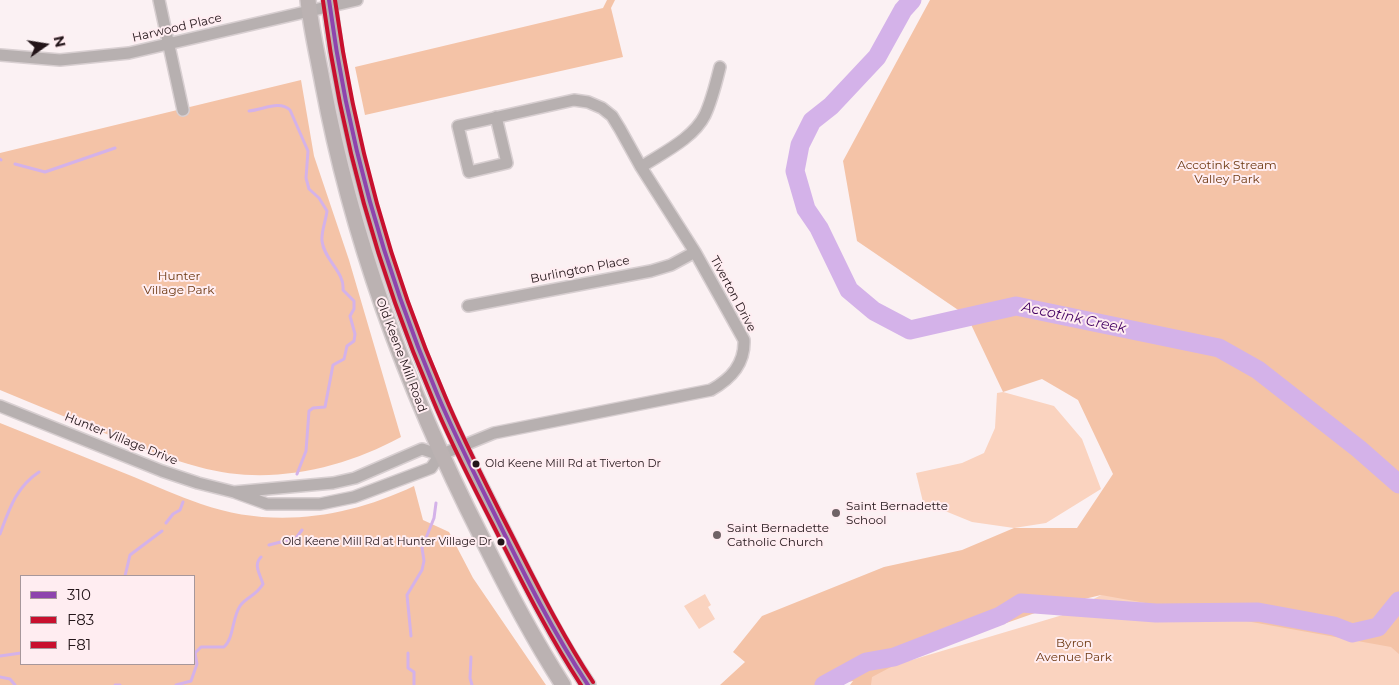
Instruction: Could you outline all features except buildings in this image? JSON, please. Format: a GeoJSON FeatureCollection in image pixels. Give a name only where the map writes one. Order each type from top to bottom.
{"type":"FeatureCollection","features":[{"type":"Feature","properties":{"kind":"main road","name":"Old Keene Mill Road"},"geometry":{"type":"LineString","coordinates":[[329,4],[344,98],[363,181],[394,283],[438,396],[461,448],[533,590],[564,647],[588,685]]}},
{"type":"Feature","properties":{"kind":"main road","name":"Old Keene Mill Road"},"geometry":{"type":"LineString","coordinates":[[309,5],[331,124],[363,250],[382,309],[440,455],[510,595],[563,685]]}},
{"type":"Feature","properties":{"kind":"street"},"geometry":{"type":"LineString","coordinates":[[159,0],[183,110]]}},
{"type":"Feature","properties":{"kind":"street","name":"Harwood Place"},"geometry":{"type":"LineString","coordinates":[[0,55],[60,60],[129,53],[309,5],[357,0]]}},
{"type":"Feature","properties":{"kind":"street"},"geometry":{"type":"LineString","coordinates":[[641,167],[683,140],[700,124],[712,98],[720,66]]}},
{"type":"Feature","properties":{"kind":"street","name":"Tiverton Drive"},"geometry":{"type":"LineString","coordinates":[[461,448],[494,433],[711,390],[731,377],[744,351],[744,340],[695,252],[641,167],[612,116],[588,102],[574,100],[496,117],[458,126],[469,172],[507,163],[496,117]]}},
{"type":"Feature","properties":{"kind":"street","name":"Burlington Place"},"geometry":{"type":"LineString","coordinates":[[468,306],[651,271],[671,265],[695,252]]}},
{"type":"Feature","properties":{"kind":"street","name":"Hunter Village Drive"},"geometry":{"type":"LineString","coordinates":[[0,406],[162,471],[234,492],[267,504],[320,504],[354,497],[404,480],[431,468],[440,455],[461,448]]}},
{"type":"Feature","properties":{"kind":"street","name":"Hunter Village Drive"},"geometry":{"type":"LineString","coordinates":[[234,492],[332,483],[355,478],[422,449],[440,455]]}},
{"type":"Feature","properties":{"kind":"green space"},"geometry":{"type":"Polygon","coordinates":[[[607,0],[615,0],[611,8],[623,57],[365,115],[355,67],[603,8],[607,0]]]}},
{"type":"Feature","properties":{"kind":"green space","name":"Accotink Stream Valley Park"},"geometry":{"type":"Polygon","coordinates":[[[930,0],[1399,0],[1399,654],[1391,647],[1101,595],[1055,606],[912,656],[872,677],[871,685],[850,685],[853,681],[834,685],[720,685],[745,662],[733,652],[762,616],[884,567],[962,550],[1014,528],[1077,528],[1113,474],[1078,400],[1042,379],[1003,392],[967,316],[857,241],[843,161],[930,0]]]}},
{"type":"Feature","properties":{"kind":"green space","name":"Hunter Village Park"},"geometry":{"type":"Polygon","coordinates":[[[301,80],[314,156],[349,260],[401,437],[378,449],[353,458],[303,472],[277,475],[225,473],[187,464],[165,456],[0,390],[0,153],[301,80]]]}},
{"type":"Feature","properties":{"kind":"green space"},"geometry":{"type":"Polygon","coordinates":[[[1003,392],[1054,406],[1082,439],[1101,489],[1046,523],[1014,528],[972,522],[923,502],[916,473],[962,463],[984,453],[995,428],[997,393],[1003,392]]]}},
{"type":"Feature","properties":{"kind":"green space"},"geometry":{"type":"Polygon","coordinates":[[[0,423],[192,501],[228,512],[282,518],[309,516],[362,506],[414,486],[423,520],[449,532],[473,578],[546,685],[0,685],[0,423]]]}},
{"type":"Feature","properties":{"kind":"green space","name":"Byron Avenue Park"},"geometry":{"type":"Polygon","coordinates":[[[1399,566],[1399,685],[867,685],[868,673],[1066,614],[1101,595],[1399,566]]]}},
{"type":"Feature","properties":{"kind":"green space"},"geometry":{"type":"Polygon","coordinates":[[[705,594],[711,605],[708,607],[715,619],[699,629],[684,606],[705,594]]]}},
{"type":"Feature","properties":{"kind":"waterway","name":"Accotink Creek"},"geometry":{"type":"LineString","coordinates":[[912,0],[903,10],[877,57],[831,106],[812,121],[800,145],[795,171],[806,209],[819,228],[849,290],[874,311],[910,330],[1016,306],[1219,348],[1258,370],[1359,449],[1399,484]]}},
{"type":"Feature","properties":{"kind":"waterway"},"geometry":{"type":"LineString","coordinates":[[249,111],[276,106],[286,107],[290,110],[308,151],[306,178],[309,189],[319,198],[327,211],[322,234],[326,254],[341,277],[343,290],[354,301],[354,309],[350,316],[355,334],[354,341],[347,346],[344,359],[333,365],[325,407],[313,408],[309,411],[306,451],[297,474]]}},
{"type":"Feature","properties":{"kind":"waterway"},"geometry":{"type":"LineString","coordinates":[[15,164],[45,172],[115,148]]}},
{"type":"Feature","properties":{"kind":"waterway"},"geometry":{"type":"LineString","coordinates":[[0,534],[10,508],[19,492],[39,472]]}},
{"type":"Feature","properties":{"kind":"waterway"},"geometry":{"type":"LineString","coordinates":[[166,523],[173,514],[180,510],[183,502]]}},
{"type":"Feature","properties":{"kind":"waterway"},"geometry":{"type":"LineString","coordinates":[[411,636],[407,595],[422,570],[424,561],[422,548],[434,518],[436,503]]}},
{"type":"Feature","properties":{"kind":"waterway"},"geometry":{"type":"LineString","coordinates":[[269,545],[296,538],[302,530]]}},
{"type":"Feature","properties":{"kind":"waterway"},"geometry":{"type":"LineString","coordinates":[[125,575],[130,555],[162,531]]}},
{"type":"Feature","properties":{"kind":"waterway"},"geometry":{"type":"LineString","coordinates":[[176,685],[191,681],[197,664],[195,653],[201,647],[224,647],[227,643],[240,606],[263,584],[257,566],[261,557]]}},
{"type":"Feature","properties":{"kind":"waterway","name":"Accotink Creek"},"geometry":{"type":"LineString","coordinates":[[824,685],[866,662],[894,657],[1000,616],[1021,603],[1156,613],[1258,612],[1334,626],[1352,633],[1378,627],[1399,601]]}},
{"type":"Feature","properties":{"kind":"waterway"},"geometry":{"type":"LineString","coordinates":[[0,656],[20,653]]}},
{"type":"Feature","properties":{"kind":"waterway"},"geometry":{"type":"LineString","coordinates":[[408,653],[408,668],[414,672],[414,685]]}},
{"type":"Feature","properties":{"kind":"waterway"},"geometry":{"type":"LineString","coordinates":[[471,657],[470,678],[472,685]]}},
{"type":"Feature","properties":{"kind":"waterway"},"geometry":{"type":"LineString","coordinates":[[0,677],[10,679],[15,685]]}},
{"type":"Feature","properties":{"kind":"waterway"},"geometry":{"type":"LineString","coordinates":[[115,685],[120,685]]}},
{"type":"Feature","properties":{"kind":"transit line","name":"310"},"geometry":{"type":"LineString","coordinates":[[329,0],[346,102],[357,152],[385,251],[419,348],[452,427],[518,562],[551,624],[588,685]]}},
{"type":"Feature","properties":{"kind":"transit line","name":"F81"},"geometry":{"type":"LineString","coordinates":[[335,0],[352,102],[376,202],[407,300],[425,348],[458,426],[502,516],[556,621],[593,682]]}},
{"type":"Feature","properties":{"kind":"transit line","name":"F83"},"geometry":{"type":"LineString","coordinates":[[323,1],[340,104],[351,154],[379,254],[413,352],[440,416],[469,477],[534,605],[581,685]]}},
{"type":"Feature","properties":{"kind":"place","name":"Old Keene Mill Rd at Tiverton Dr"},"geometry":{"type":"Point","coordinates":[476,464]}},
{"type":"Feature","properties":{"kind":"place","name":"Saint Bernadette School"},"geometry":{"type":"Point","coordinates":[836,513]}},
{"type":"Feature","properties":{"kind":"place","name":"Saint Bernadette Catholic Church"},"geometry":{"type":"Point","coordinates":[717,535]}},
{"type":"Feature","properties":{"kind":"place","name":"Old Keene Mill Rd at Hunter Village Dr"},"geometry":{"type":"Point","coordinates":[501,542]}}]}
